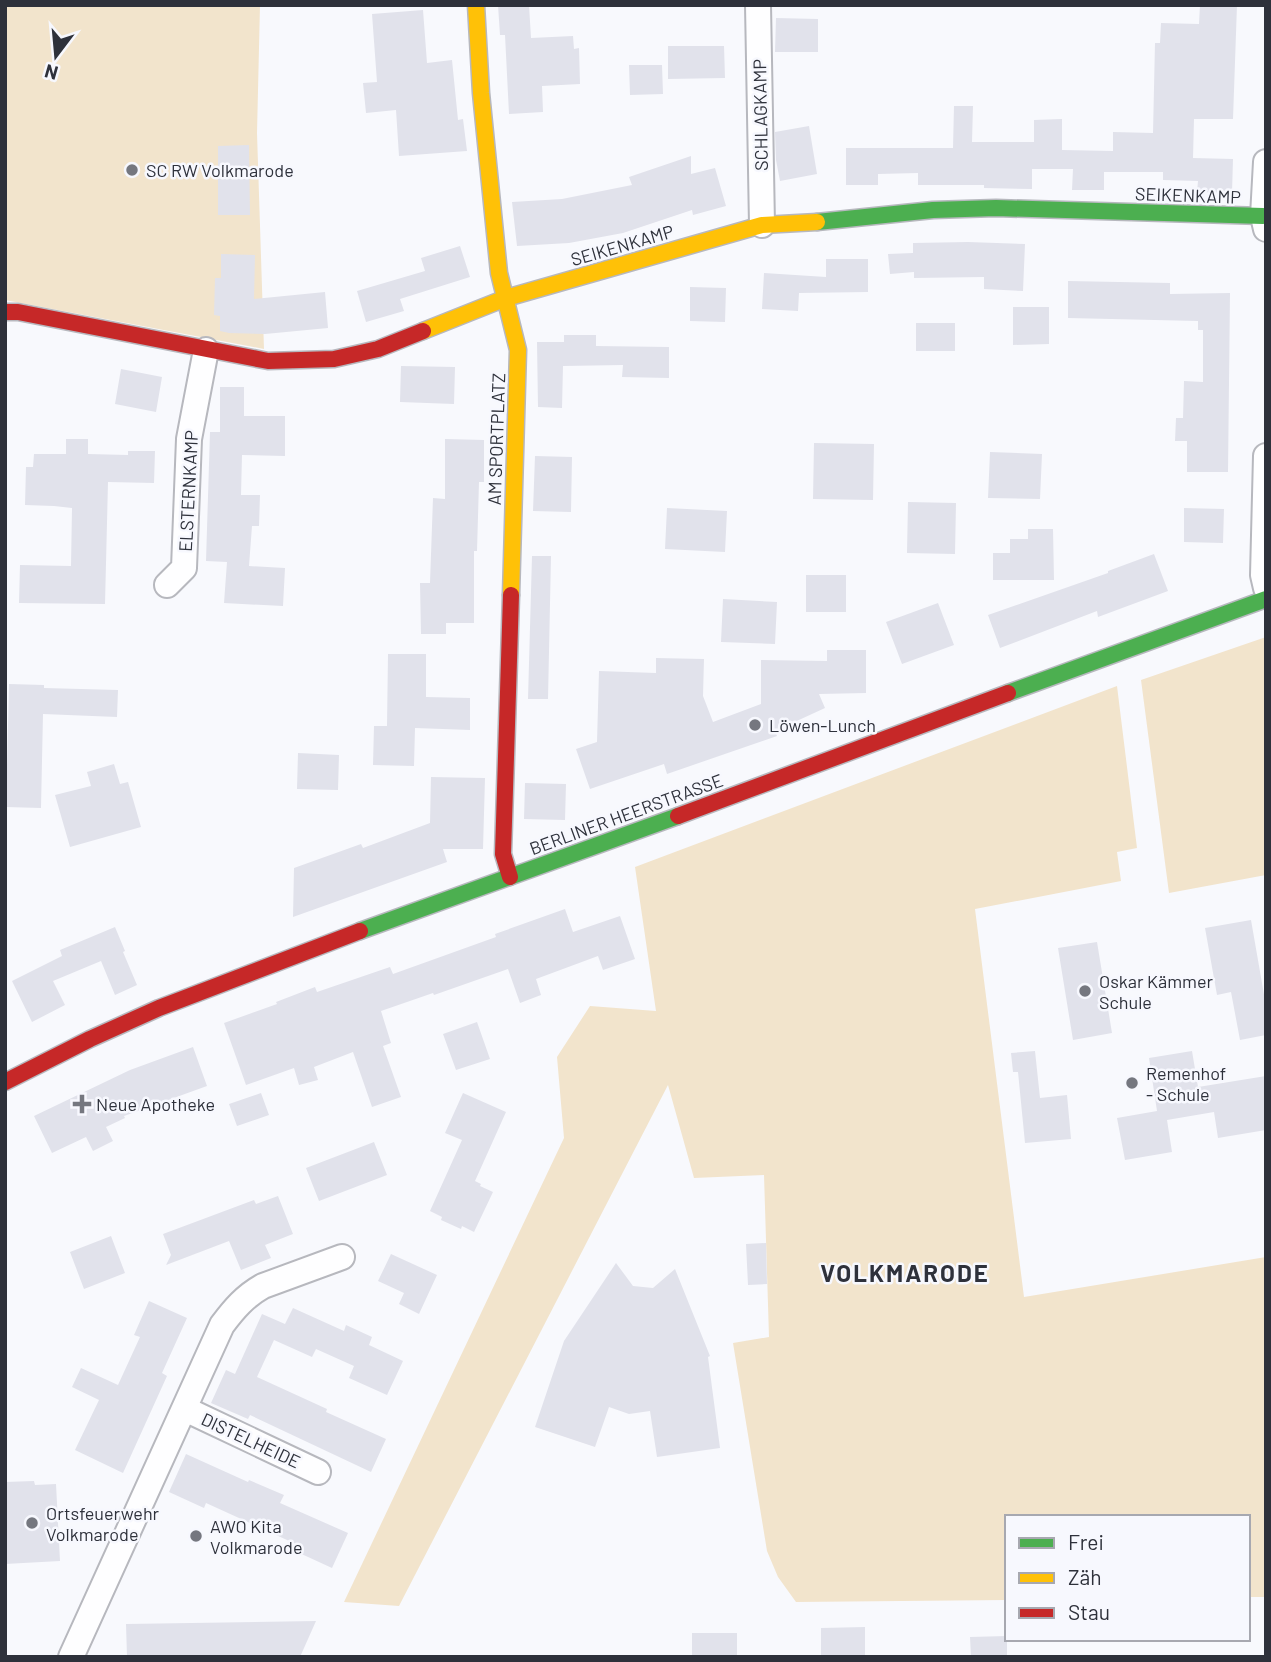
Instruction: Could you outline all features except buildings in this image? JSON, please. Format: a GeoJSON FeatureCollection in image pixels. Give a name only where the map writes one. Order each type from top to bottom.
{"type":"FeatureCollection","features":[{"type":"Feature","properties":{"kind":"street","name":"AM SPORTPLATZ"},"geometry":{"type":"LineString","coordinates":[[476,5],[481,93],[499,273],[518,350],[503,853],[510,877]]}},
{"type":"Feature","properties":{"kind":"street","name":"SCHLAGKAMP"},"geometry":{"type":"LineString","coordinates":[[758,5],[762,225]]}},
{"type":"Feature","properties":{"kind":"street"},"geometry":{"type":"LineString","coordinates":[[1264,223],[1266,162]]}},
{"type":"Feature","properties":{"kind":"street","name":"SEIKENKAMP"},"geometry":{"type":"LineString","coordinates":[[5,312],[18,312],[268,361],[334,359],[378,349],[506,298],[762,225],[996,208],[1264,223]]}},
{"type":"Feature","properties":{"kind":"street","name":"ELSTERNKAMP"},"geometry":{"type":"LineString","coordinates":[[167,585],[184,568],[189,439],[206,350]]}},
{"type":"Feature","properties":{"kind":"street"},"geometry":{"type":"LineString","coordinates":[[1266,456],[1263,575],[1266,588]]}},
{"type":"Feature","properties":{"kind":"street","name":"BERLINER HEERSTRASSE"},"geometry":{"type":"LineString","coordinates":[[5,1082],[159,1008],[308,950],[1266,599]]}},
{"type":"Feature","properties":{"kind":"street","name":"DISTELHEIDE"},"geometry":{"type":"LineString","coordinates":[[71,1657],[222,1325],[244,1298],[263,1286],[342,1257]]}},
{"type":"Feature","properties":{"kind":"street","name":"DISTELHEIDE"},"geometry":{"type":"LineString","coordinates":[[185,1409],[318,1472]]}},
{"type":"Feature","properties":{"kind":"shaded area","name":"SC RW Volkmarode"},"geometry":{"type":"Polygon","coordinates":[[[5,5],[260,5],[257,133],[264,349],[5,300],[5,5]]]}},
{"type":"Feature","properties":{"kind":"shaded area"},"geometry":{"type":"Polygon","coordinates":[[[1266,637],[1266,875],[1169,893],[1141,680],[1266,637]]]}},
{"type":"Feature","properties":{"kind":"shaded area"},"geometry":{"type":"Polygon","coordinates":[[[1117,686],[1137,848],[1117,852],[1121,881],[975,909],[1024,1297],[1266,1257],[1266,1597],[1250,1597],[1250,1515],[1005,1515],[1005,1600],[796,1602],[778,1577],[767,1551],[733,1343],[769,1337],[764,1175],[694,1178],[668,1085],[399,1606],[344,1602],[564,1138],[557,1057],[590,1006],[656,1011],[635,867],[1117,686]]]}},
{"type":"Feature","properties":{"kind":"traffic: fast"},"geometry":{"type":"LineString","coordinates":[[817,222],[933,210],[996,208],[1263,216]]}},
{"type":"Feature","properties":{"kind":"traffic: fast"},"geometry":{"type":"LineString","coordinates":[[1008,693],[1266,599]]}},
{"type":"Feature","properties":{"kind":"traffic: fast"},"geometry":{"type":"LineString","coordinates":[[360,931],[678,816]]}},
{"type":"Feature","properties":{"kind":"traffic: slow"},"geometry":{"type":"LineString","coordinates":[[476,5],[481,93],[499,273],[518,350],[511,595]]}},
{"type":"Feature","properties":{"kind":"traffic: slow"},"geometry":{"type":"LineString","coordinates":[[423,331],[506,298],[762,225],[817,222]]}},
{"type":"Feature","properties":{"kind":"traffic: jam"},"geometry":{"type":"LineString","coordinates":[[5,312],[18,312],[268,361],[334,359],[378,349],[423,331]]}},
{"type":"Feature","properties":{"kind":"traffic: jam"},"geometry":{"type":"LineString","coordinates":[[510,877],[503,854],[511,595]]}},
{"type":"Feature","properties":{"kind":"traffic: jam"},"geometry":{"type":"LineString","coordinates":[[678,816],[1008,693]]}},
{"type":"Feature","properties":{"kind":"traffic: jam"},"geometry":{"type":"LineString","coordinates":[[5,1082],[159,1008],[360,931]]}},
{"type":"Feature","properties":{"kind":"place","name":"SC RW Volkmarode"},"geometry":{"type":"Point","coordinates":[132,170]}},
{"type":"Feature","properties":{"kind":"place","name":"Löwen-Lunch"},"geometry":{"type":"Point","coordinates":[755,725]}},
{"type":"Feature","properties":{"kind":"place","name":"Oskar Kämmer Schule"},"geometry":{"type":"Point","coordinates":[1085,991]}},
{"type":"Feature","properties":{"kind":"place","name":"Remenhof - Schule"},"geometry":{"type":"Point","coordinates":[1132,1083]}},
{"type":"Feature","properties":{"kind":"place","name":"Neue Apotheke"},"geometry":{"type":"Point","coordinates":[82,1104]}},
{"type":"Feature","properties":{"kind":"place","name":"Ortsfeuerwehr Volkmarode"},"geometry":{"type":"Point","coordinates":[32,1523]}},
{"type":"Feature","properties":{"kind":"place","name":"AWO Kita Volkmarode"},"geometry":{"type":"Point","coordinates":[196,1536]}},
{"type":"Feature","properties":{"kind":"district","name":"VOLKMARODE"},"geometry":{"type":"Point","coordinates":[905,1272]}}]}
